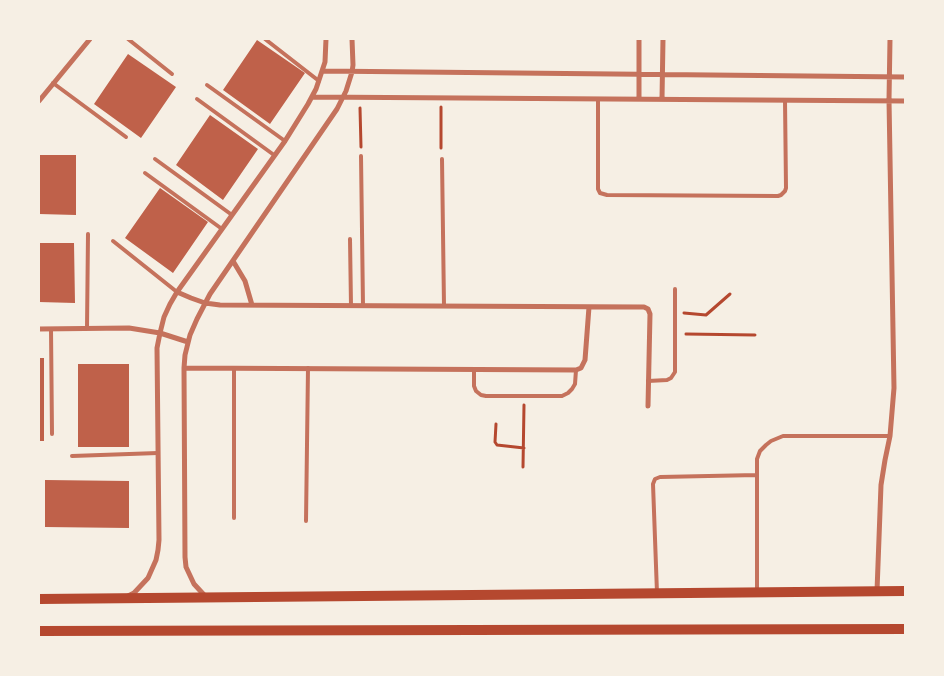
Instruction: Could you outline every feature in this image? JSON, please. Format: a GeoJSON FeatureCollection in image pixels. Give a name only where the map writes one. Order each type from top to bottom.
{"type":"FeatureCollection","features":[{"type":"Feature","properties":{"kind":"main road"},"geometry":{"type":"LineString","coordinates":[[39,599],[905,591]]}},
{"type":"Feature","properties":{"kind":"main road"},"geometry":{"type":"LineString","coordinates":[[39,631],[884,633],[905,629]]}},
{"type":"Feature","properties":{"kind":"street"},"geometry":{"type":"LineString","coordinates":[[39,101],[90,39]]}},
{"type":"Feature","properties":{"kind":"street"},"geometry":{"type":"LineString","coordinates":[[126,598],[134,593],[148,578],[158,550],[157,348],[164,317],[177,292],[285,141],[313,97],[322,71],[326,39]]}},
{"type":"Feature","properties":{"kind":"street"},"geometry":{"type":"LineString","coordinates":[[206,598],[194,584],[186,566],[185,557],[184,368],[188,342],[205,303],[343,98],[352,72],[352,39]]}},
{"type":"Feature","properties":{"kind":"street"},"geometry":{"type":"LineString","coordinates":[[639,39],[639,99]]}},
{"type":"Feature","properties":{"kind":"street"},"geometry":{"type":"LineString","coordinates":[[662,39],[662,99]]}},
{"type":"Feature","properties":{"kind":"street"},"geometry":{"type":"LineString","coordinates":[[877,591],[881,485],[884,460],[890,436],[894,388],[889,100],[890,39]]}},
{"type":"Feature","properties":{"kind":"street"},"geometry":{"type":"LineString","coordinates":[[322,71],[905,77]]}},
{"type":"Feature","properties":{"kind":"street"},"geometry":{"type":"LineString","coordinates":[[313,97],[905,100]]}},
{"type":"Feature","properties":{"kind":"street"},"geometry":{"type":"LineString","coordinates":[[233,260],[245,281],[252,305]]}},
{"type":"Feature","properties":{"kind":"street"},"geometry":{"type":"LineString","coordinates":[[177,292],[205,303],[220,305],[642,307],[648,309],[650,314],[648,406]]}},
{"type":"Feature","properties":{"kind":"street"},"geometry":{"type":"LineString","coordinates":[[184,368],[576,370],[581,368],[585,360],[589,306]]}},
{"type":"Feature","properties":{"kind":"street"},"geometry":{"type":"LineString","coordinates":[[39,329],[129,328],[160,333],[188,342]]}},
{"type":"Feature","properties":{"kind":"lane"},"geometry":{"type":"LineString","coordinates":[[128,39],[172,74]]}},
{"type":"Feature","properties":{"kind":"lane"},"geometry":{"type":"LineString","coordinates":[[265,39],[319,81]]}},
{"type":"Feature","properties":{"kind":"lane"},"geometry":{"type":"LineString","coordinates":[[54,83],[126,137]]}},
{"type":"Feature","properties":{"kind":"lane"},"geometry":{"type":"LineString","coordinates":[[207,85],[285,141]]}},
{"type":"Feature","properties":{"kind":"lane"},"geometry":{"type":"LineString","coordinates":[[197,99],[274,155]]}},
{"type":"Feature","properties":{"kind":"lane"},"geometry":{"type":"LineString","coordinates":[[598,99],[598,186],[600,193],[607,195],[778,196],[786,188],[785,100]]}},
{"type":"Feature","properties":{"kind":"lane"},"geometry":{"type":"LineString","coordinates":[[361,156],[363,306]]}},
{"type":"Feature","properties":{"kind":"lane"},"geometry":{"type":"LineString","coordinates":[[155,159],[232,215]]}},
{"type":"Feature","properties":{"kind":"lane"},"geometry":{"type":"LineString","coordinates":[[442,159],[444,306]]}},
{"type":"Feature","properties":{"kind":"lane"},"geometry":{"type":"LineString","coordinates":[[145,173],[222,229]]}},
{"type":"Feature","properties":{"kind":"lane"},"geometry":{"type":"LineString","coordinates":[[86,328],[88,234]]}},
{"type":"Feature","properties":{"kind":"lane"},"geometry":{"type":"LineString","coordinates":[[350,239],[350,306]]}},
{"type":"Feature","properties":{"kind":"lane"},"geometry":{"type":"LineString","coordinates":[[113,241],[177,292]]}},
{"type":"Feature","properties":{"kind":"lane"},"geometry":{"type":"LineString","coordinates":[[648,381],[667,380],[673,376],[676,368],[675,289]]}},
{"type":"Feature","properties":{"kind":"lane"},"geometry":{"type":"LineString","coordinates":[[51,329],[52,434]]}},
{"type":"Feature","properties":{"kind":"lane"},"geometry":{"type":"LineString","coordinates":[[234,368],[234,518]]}},
{"type":"Feature","properties":{"kind":"lane"},"geometry":{"type":"LineString","coordinates":[[306,521],[308,368]]}},
{"type":"Feature","properties":{"kind":"lane"},"geometry":{"type":"LineString","coordinates":[[474,370],[474,386],[481,395],[562,396],[568,393],[575,384],[576,370]]}},
{"type":"Feature","properties":{"kind":"lane"},"geometry":{"type":"LineString","coordinates":[[757,592],[757,458],[760,451],[771,441],[783,436],[890,436]]}},
{"type":"Feature","properties":{"kind":"lane"},"geometry":{"type":"LineString","coordinates":[[72,456],[158,453]]}},
{"type":"Feature","properties":{"kind":"lane"},"geometry":{"type":"LineString","coordinates":[[657,593],[653,484],[655,479],[660,477],[757,475]]}},
{"type":"Feature","properties":{"kind":"path"},"geometry":{"type":"LineString","coordinates":[[360,119],[361,143]]}},
{"type":"Feature","properties":{"kind":"path"},"geometry":{"type":"LineString","coordinates":[[441,119],[441,145]]}},
{"type":"Feature","properties":{"kind":"path"},"geometry":{"type":"LineString","coordinates":[[676,313],[706,315],[730,294]]}},
{"type":"Feature","properties":{"kind":"path"},"geometry":{"type":"LineString","coordinates":[[676,333],[755,336]]}},
{"type":"Feature","properties":{"kind":"path"},"geometry":{"type":"LineString","coordinates":[[524,396],[524,467]]}},
{"type":"Feature","properties":{"kind":"path"},"geometry":{"type":"LineString","coordinates":[[496,424],[495,442],[497,445],[524,448]]}},
{"type":"Feature","properties":{"kind":"building"},"geometry":{"type":"Polygon","coordinates":[[[257,40],[305,73],[270,124],[223,90],[257,40]]]}},
{"type":"Feature","properties":{"kind":"building"},"geometry":{"type":"Polygon","coordinates":[[[128,54],[176,87],[141,138],[94,104],[128,54]]]}},
{"type":"Feature","properties":{"kind":"building"},"geometry":{"type":"Polygon","coordinates":[[[210,115],[258,149],[223,200],[176,165],[210,115]]]}},
{"type":"Feature","properties":{"kind":"building"},"geometry":{"type":"Polygon","coordinates":[[[39,155],[76,155],[76,215],[39,214],[39,155]]]}},
{"type":"Feature","properties":{"kind":"building"},"geometry":{"type":"Polygon","coordinates":[[[160,188],[208,222],[173,273],[125,238],[160,188]]]}},
{"type":"Feature","properties":{"kind":"building"},"geometry":{"type":"Polygon","coordinates":[[[39,243],[74,243],[75,303],[39,302],[39,243]]]}},
{"type":"Feature","properties":{"kind":"building"},"geometry":{"type":"Polygon","coordinates":[[[39,358],[44,358],[44,441],[39,441],[39,358]]]}},
{"type":"Feature","properties":{"kind":"building"},"geometry":{"type":"Polygon","coordinates":[[[78,364],[129,364],[129,447],[78,447],[78,364]]]}},
{"type":"Feature","properties":{"kind":"building"},"geometry":{"type":"Polygon","coordinates":[[[45,480],[129,481],[129,528],[45,527],[45,480]]]}}]}
